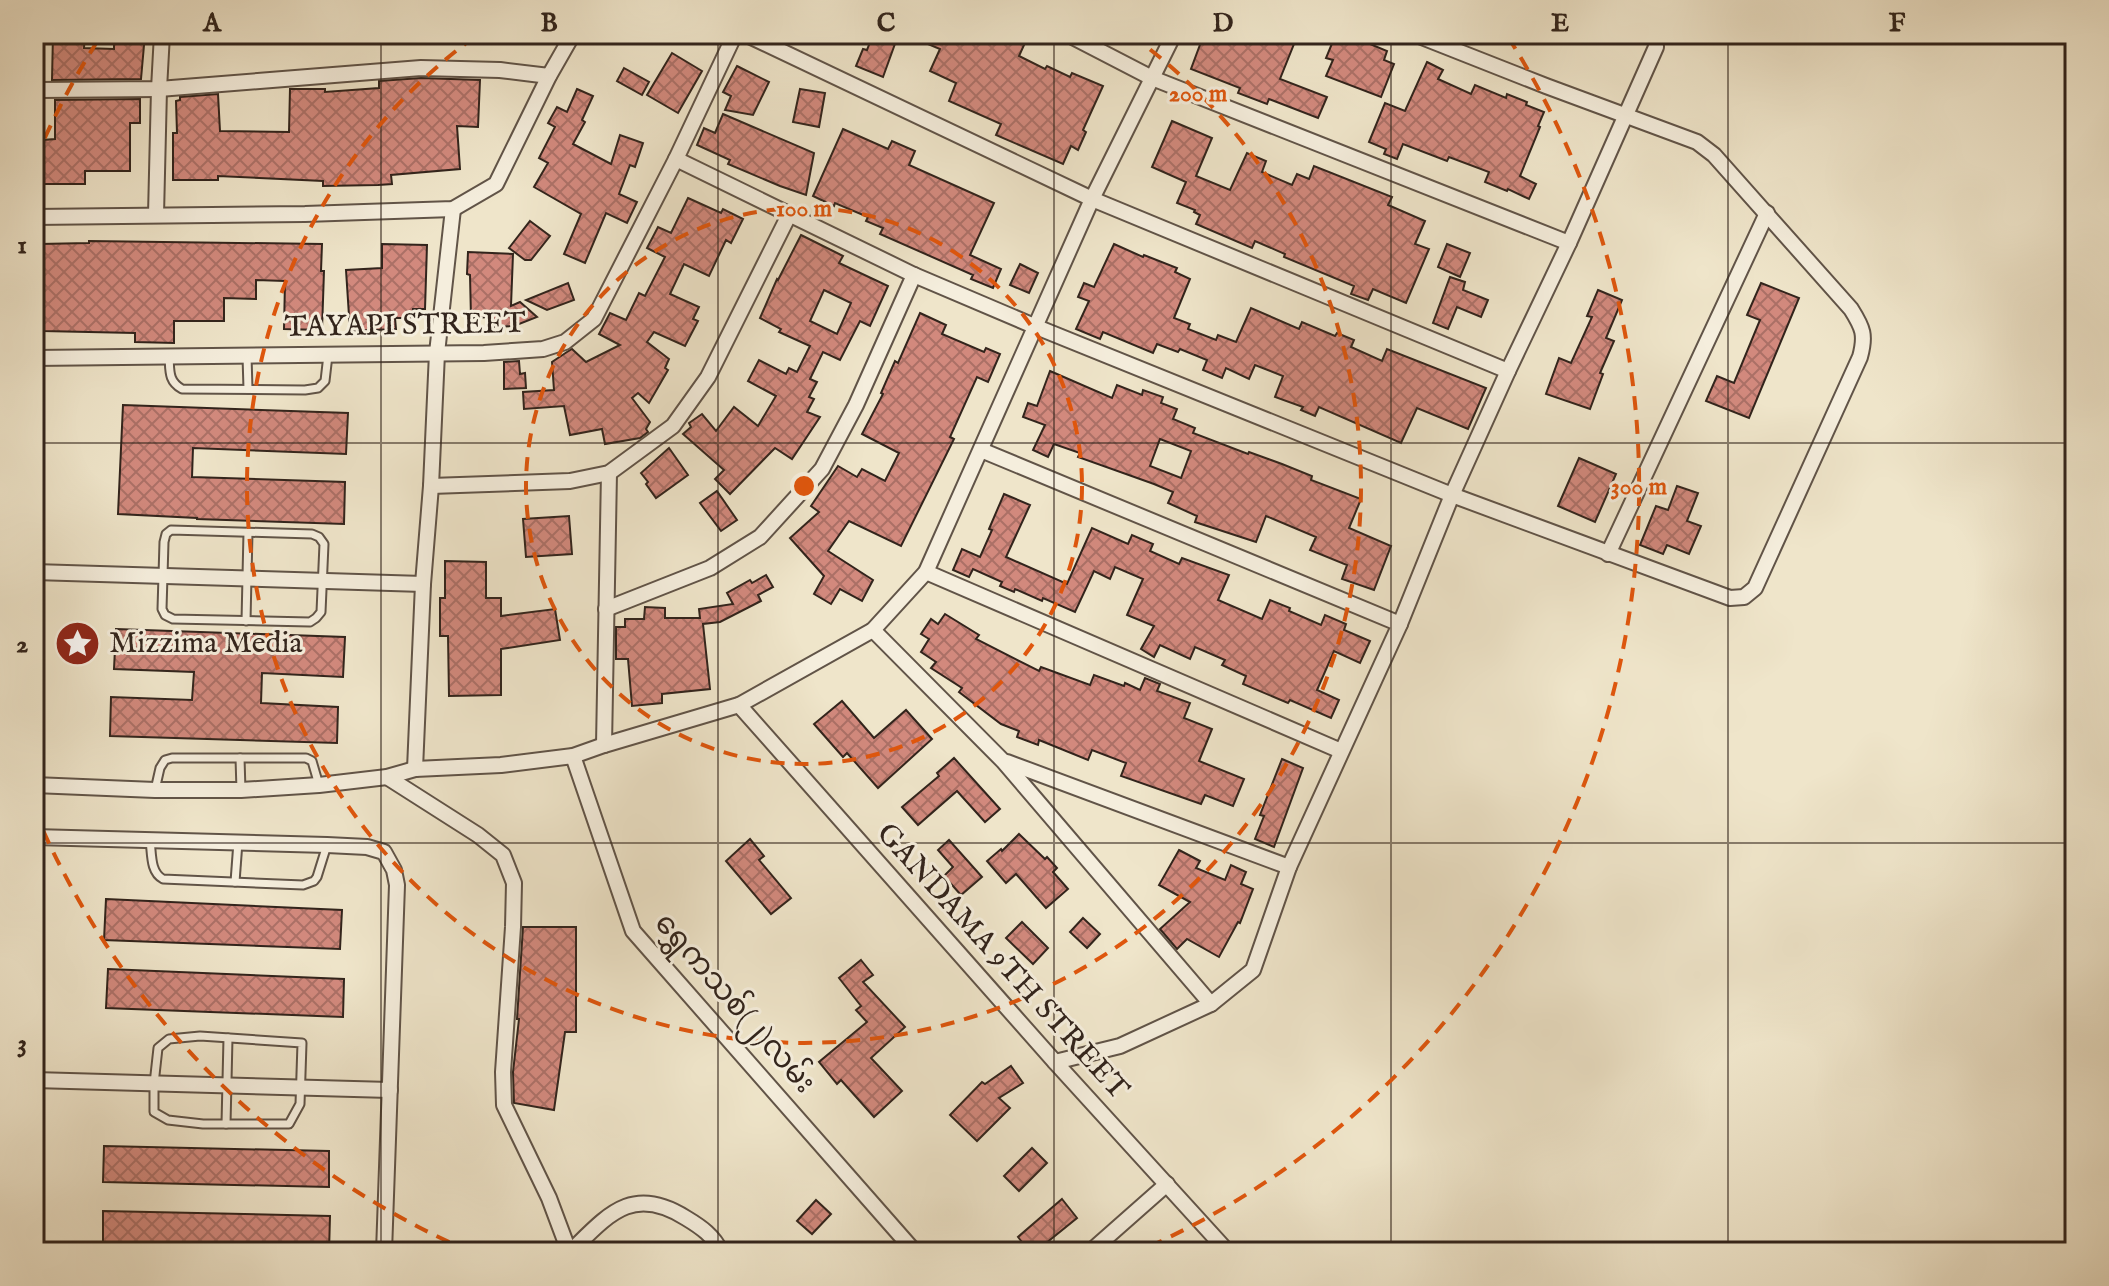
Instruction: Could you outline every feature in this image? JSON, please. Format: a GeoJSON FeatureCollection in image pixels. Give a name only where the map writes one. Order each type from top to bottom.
{"type":"FeatureCollection","features":[{"type":"Feature","properties":{"kind":"street"},"geometry":{"type":"LineString","coordinates":[[156,215],[162,34]]}},
{"type":"Feature","properties":{"kind":"street"},"geometry":{"type":"LineString","coordinates":[[34,217],[453,209],[496,184],[573,34]]}},
{"type":"Feature","properties":{"kind":"street","name":"TAYAPI STREET"},"geometry":{"type":"LineString","coordinates":[[34,358],[484,353],[543,349],[565,342],[594,319],[676,159],[735,34]]}},
{"type":"Feature","properties":{"kind":"street"},"geometry":{"type":"LineString","coordinates":[[745,34],[1092,199],[1508,371]]}},
{"type":"Feature","properties":{"kind":"street"},"geometry":{"type":"LineString","coordinates":[[1067,34],[1152,78],[1569,243]]}},
{"type":"Feature","properties":{"kind":"street"},"geometry":{"type":"LineString","coordinates":[[34,785],[241,790],[387,777],[415,769],[501,765],[573,756],[739,705],[873,630],[926,572],[1092,199],[1174,34]]}},
{"type":"Feature","properties":{"kind":"street"},"geometry":{"type":"LineString","coordinates":[[676,159],[914,275],[1034,326],[1452,495],[1730,598],[1744,597],[1755,588],[1860,357],[1865,339],[1860,323],[1767,213],[1714,155],[1697,142],[1414,34]]}},
{"type":"Feature","properties":{"kind":"street"},"geometry":{"type":"LineString","coordinates":[[1055,1062],[1120,1046],[1211,1004],[1253,970],[1289,867],[1400,624],[1452,495],[1656,47],[1655,34]]}},
{"type":"Feature","properties":{"kind":"street"},"geometry":{"type":"LineString","coordinates":[[34,86],[39,90],[159,89],[421,68],[500,70],[549,76]]}},
{"type":"Feature","properties":{"kind":"street"},"geometry":{"type":"LineString","coordinates":[[415,769],[437,353],[453,209]]}},
{"type":"Feature","properties":{"kind":"street"},"geometry":{"type":"LineString","coordinates":[[431,486],[570,481],[609,473],[673,426],[708,377],[790,213]]}},
{"type":"Feature","properties":{"kind":"street"},"geometry":{"type":"LineString","coordinates":[[1608,554],[1767,213]]}},
{"type":"Feature","properties":{"kind":"street"},"geometry":{"type":"LineString","coordinates":[[606,609],[710,568],[760,537],[822,469],[856,405],[914,275]]}},
{"type":"Feature","properties":{"kind":"street"},"geometry":{"type":"LineString","coordinates":[[981,450],[1400,624]]}},
{"type":"Feature","properties":{"kind":"street"},"geometry":{"type":"LineString","coordinates":[[604,745],[609,473]]}},
{"type":"Feature","properties":{"kind":"street"},"geometry":{"type":"LineString","coordinates":[[34,572],[423,584]]}},
{"type":"Feature","properties":{"kind":"street"},"geometry":{"type":"LineString","coordinates":[[926,572],[1341,751]]}},
{"type":"Feature","properties":{"kind":"street"},"geometry":{"type":"LineString","coordinates":[[873,630],[1003,761],[1211,1004]]}},
{"type":"Feature","properties":{"kind":"street","name":"GANDAMA 9TH STREET"},"geometry":{"type":"LineString","coordinates":[[739,705],[1228,1252]]}},
{"type":"Feature","properties":{"kind":"street","name":"ရွှေကသစ်(၂)လမ်း"},"geometry":{"type":"LineString","coordinates":[[573,756],[633,931],[915,1252]]}},
{"type":"Feature","properties":{"kind":"street"},"geometry":{"type":"LineString","coordinates":[[1003,761],[1289,867]]}},
{"type":"Feature","properties":{"kind":"street"},"geometry":{"type":"LineString","coordinates":[[387,777],[478,835],[503,855],[514,883],[503,1072],[504,1105],[549,1198],[568,1252]]}},
{"type":"Feature","properties":{"kind":"street"},"geometry":{"type":"LineString","coordinates":[[34,837],[327,845],[367,847],[384,852],[394,870],[397,885],[384,1252]]}},
{"type":"Feature","properties":{"kind":"street"},"geometry":{"type":"LineString","coordinates":[[34,1080],[390,1090]]}},
{"type":"Feature","properties":{"kind":"street"},"geometry":{"type":"LineString","coordinates":[[1090,1252],[1167,1184]]}},
{"type":"Feature","properties":{"kind":"street"},"geometry":{"type":"LineString","coordinates":[[568,1252],[609,1214],[641,1202],[670,1208],[692,1221],[712,1236],[721,1252]]}},
{"type":"Feature","properties":{"kind":"lane"},"geometry":{"type":"LineString","coordinates":[[169,356],[170,377],[182,389],[305,390],[318,388],[325,381],[328,354]]}},
{"type":"Feature","properties":{"kind":"lane"},"geometry":{"type":"LineString","coordinates":[[247,356],[248,389]]}},
{"type":"Feature","properties":{"kind":"lane"},"geometry":{"type":"LineString","coordinates":[[171,530],[312,534],[324,544],[321,612],[310,622],[173,619],[165,615],[162,609],[162,576],[164,542],[171,530]]}},
{"type":"Feature","properties":{"kind":"lane"},"geometry":{"type":"LineString","coordinates":[[246,621],[248,532]]}},
{"type":"Feature","properties":{"kind":"lane"},"geometry":{"type":"LineString","coordinates":[[155,790],[160,768],[165,760],[172,758],[306,758],[312,761],[319,785]]}},
{"type":"Feature","properties":{"kind":"lane"},"geometry":{"type":"LineString","coordinates":[[240,758],[241,790]]}},
{"type":"Feature","properties":{"kind":"lane"},"geometry":{"type":"LineString","coordinates":[[150,840],[153,869],[163,879],[303,885],[317,877],[327,845]]}},
{"type":"Feature","properties":{"kind":"lane"},"geometry":{"type":"LineString","coordinates":[[235,882],[238,842]]}},
{"type":"Feature","properties":{"kind":"lane"},"geometry":{"type":"LineString","coordinates":[[200,1036],[302,1043],[300,1104],[289,1124],[168,1120],[154,1112],[154,1084],[158,1048],[169,1039],[200,1036]]}},
{"type":"Feature","properties":{"kind":"lane"},"geometry":{"type":"LineString","coordinates":[[226,1124],[228,1038]]}},
{"type":"Feature","properties":{"kind":"building"},"geometry":{"type":"Polygon","coordinates":[[[53,34],[85,34],[84,48],[114,49],[114,34],[145,34],[141,79],[52,80],[53,34]]]}},
{"type":"Feature","properties":{"kind":"building"},"geometry":{"type":"Polygon","coordinates":[[[873,34],[896,41],[883,77],[856,66],[873,34]]]}},
{"type":"Feature","properties":{"kind":"building"},"geometry":{"type":"Polygon","coordinates":[[[904,34],[1029,34],[1019,56],[1045,69],[1047,66],[1070,77],[1072,73],[1103,86],[1083,130],[1086,132],[1078,150],[1071,146],[1063,164],[996,135],[1001,124],[949,101],[956,83],[930,71],[940,49],[904,34]]]}},
{"type":"Feature","properties":{"kind":"building"},"geometry":{"type":"Polygon","coordinates":[[[1204,34],[1298,34],[1280,79],[1327,97],[1318,118],[1269,99],[1267,104],[1238,93],[1240,88],[1191,69],[1204,34]]]}},
{"type":"Feature","properties":{"kind":"building"},"geometry":{"type":"Polygon","coordinates":[[[1344,34],[1360,34],[1358,39],[1387,51],[1384,60],[1394,64],[1381,97],[1326,76],[1333,60],[1326,58],[1333,41],[1339,43],[1344,34]]]}},
{"type":"Feature","properties":{"kind":"building"},"geometry":{"type":"Polygon","coordinates":[[[672,53],[702,71],[678,113],[647,95],[672,53]]]}},
{"type":"Feature","properties":{"kind":"building"},"geometry":{"type":"Polygon","coordinates":[[[1427,62],[1443,70],[1438,79],[1471,94],[1475,85],[1506,98],[1507,94],[1544,112],[1520,176],[1536,184],[1529,199],[1485,182],[1489,172],[1449,157],[1447,161],[1403,144],[1397,159],[1384,154],[1386,149],[1369,142],[1385,103],[1405,111],[1427,62]]]}},
{"type":"Feature","properties":{"kind":"building"},"geometry":{"type":"Polygon","coordinates":[[[737,66],[769,82],[753,115],[725,110],[731,96],[723,92],[737,66]]]}},
{"type":"Feature","properties":{"kind":"building"},"geometry":{"type":"Polygon","coordinates":[[[624,68],[649,82],[642,95],[617,81],[624,68]]]}},
{"type":"Feature","properties":{"kind":"building"},"geometry":{"type":"Polygon","coordinates":[[[421,78],[480,80],[478,127],[457,126],[460,169],[391,175],[392,184],[378,185],[323,186],[323,181],[218,176],[218,180],[173,180],[173,133],[177,133],[176,101],[180,97],[218,94],[220,131],[289,132],[290,89],[325,89],[325,92],[379,88],[379,81],[421,78]]]}},
{"type":"Feature","properties":{"kind":"building"},"geometry":{"type":"Polygon","coordinates":[[[577,89],[593,96],[582,120],[585,122],[573,144],[611,164],[620,135],[643,143],[635,167],[630,165],[619,194],[637,202],[627,223],[606,213],[585,263],[564,254],[581,214],[534,187],[548,163],[539,158],[555,127],[548,123],[557,107],[567,112],[577,89]]]}},
{"type":"Feature","properties":{"kind":"building"},"geometry":{"type":"Polygon","coordinates":[[[800,89],[825,93],[819,127],[793,122],[800,89]]]}},
{"type":"Feature","properties":{"kind":"building"},"geometry":{"type":"Polygon","coordinates":[[[140,99],[140,123],[130,123],[130,171],[85,171],[85,184],[43,184],[43,140],[55,139],[55,100],[140,99]]]}},
{"type":"Feature","properties":{"kind":"building"},"geometry":{"type":"Polygon","coordinates":[[[723,114],[814,153],[806,195],[728,164],[730,160],[697,145],[704,128],[715,133],[723,114]]]}},
{"type":"Feature","properties":{"kind":"building"},"geometry":{"type":"Polygon","coordinates":[[[1172,121],[1212,138],[1196,176],[1230,190],[1247,153],[1266,161],[1262,172],[1292,185],[1297,174],[1309,179],[1314,166],[1392,197],[1388,205],[1425,221],[1415,244],[1429,249],[1406,303],[1373,289],[1368,300],[1351,294],[1354,286],[1284,257],[1285,254],[1255,241],[1252,248],[1196,224],[1200,215],[1177,203],[1186,182],[1152,167],[1172,121]]]}},
{"type":"Feature","properties":{"kind":"building"},"geometry":{"type":"Polygon","coordinates":[[[843,129],[888,149],[892,141],[915,151],[909,165],[994,203],[970,255],[1001,269],[993,288],[971,279],[973,275],[880,234],[883,228],[866,221],[868,217],[813,196],[843,129]]]}},
{"type":"Feature","properties":{"kind":"building"},"geometry":{"type":"Polygon","coordinates":[[[688,198],[743,219],[731,243],[726,240],[709,276],[684,264],[670,294],[699,307],[693,319],[698,321],[685,346],[654,332],[647,342],[669,359],[665,368],[668,370],[649,403],[638,393],[632,398],[650,422],[646,429],[648,432],[640,438],[605,444],[602,429],[570,435],[564,406],[524,409],[523,392],[554,390],[552,362],[567,352],[572,349],[586,362],[620,345],[599,334],[610,313],[626,320],[639,293],[645,296],[665,257],[647,248],[658,227],[671,233],[688,198]]]}},
{"type":"Feature","properties":{"kind":"building"},"geometry":{"type":"Polygon","coordinates":[[[530,221],[550,236],[531,260],[525,260],[509,248],[530,221]]]}},
{"type":"Feature","properties":{"kind":"building"},"geometry":{"type":"Polygon","coordinates":[[[801,235],[843,256],[839,263],[888,286],[870,326],[860,321],[840,360],[823,352],[810,379],[817,382],[809,397],[814,399],[807,412],[820,417],[792,459],[775,448],[730,494],[715,479],[724,470],[683,434],[691,427],[689,423],[702,414],[716,431],[734,407],[758,426],[776,396],[748,381],[759,360],[786,374],[789,368],[797,372],[810,346],[779,332],[781,329],[760,318],[801,235]],[[824,290],[810,321],[837,334],[851,303],[824,290]]]}},
{"type":"Feature","properties":{"kind":"building"},"geometry":{"type":"Polygon","coordinates":[[[89,241],[322,244],[322,330],[284,329],[285,281],[256,280],[256,299],[224,298],[224,321],[174,321],[174,343],[135,342],[135,333],[43,331],[40,244],[89,241]]]}},
{"type":"Feature","properties":{"kind":"building"},"geometry":{"type":"Polygon","coordinates":[[[382,244],[427,245],[425,309],[413,309],[412,318],[395,318],[396,329],[350,331],[346,270],[382,268],[382,244]]]}},
{"type":"Feature","properties":{"kind":"building"},"geometry":{"type":"Polygon","coordinates":[[[1114,244],[1177,268],[1175,272],[1190,279],[1174,318],[1190,324],[1188,329],[1216,340],[1218,335],[1236,342],[1251,308],[1299,329],[1302,322],[1335,336],[1337,333],[1354,340],[1351,347],[1382,361],[1387,349],[1486,388],[1468,429],[1417,408],[1401,443],[1319,407],[1315,416],[1301,410],[1303,407],[1275,397],[1283,376],[1255,365],[1249,379],[1226,368],[1222,378],[1203,370],[1207,360],[1180,349],[1178,352],[1157,344],[1153,353],[1103,332],[1100,339],[1076,329],[1089,301],[1078,297],[1084,283],[1094,287],[1114,244]]]}},
{"type":"Feature","properties":{"kind":"building"},"geometry":{"type":"Polygon","coordinates":[[[1447,244],[1470,253],[1460,277],[1438,267],[1447,244]]]}},
{"type":"Feature","properties":{"kind":"building"},"geometry":{"type":"Polygon","coordinates":[[[468,252],[513,254],[511,306],[520,302],[537,317],[514,326],[492,327],[492,317],[471,318],[468,252]]]}},
{"type":"Feature","properties":{"kind":"building"},"geometry":{"type":"Polygon","coordinates":[[[1020,264],[1038,273],[1029,293],[1010,285],[1020,264]]]}},
{"type":"Feature","properties":{"kind":"building"},"geometry":{"type":"Polygon","coordinates":[[[1450,277],[1465,282],[1463,290],[1488,300],[1481,317],[1457,307],[1448,329],[1433,323],[1450,277]]]}},
{"type":"Feature","properties":{"kind":"building"},"geometry":{"type":"Polygon","coordinates":[[[568,283],[574,300],[547,310],[526,300],[568,283]]]}},
{"type":"Feature","properties":{"kind":"building"},"geometry":{"type":"Polygon","coordinates":[[[1761,283],[1799,298],[1749,418],[1706,401],[1717,376],[1734,383],[1760,320],[1747,315],[1761,283]]]}},
{"type":"Feature","properties":{"kind":"building"},"geometry":{"type":"Polygon","coordinates":[[[1598,290],[1622,300],[1606,338],[1614,341],[1600,373],[1603,374],[1590,409],[1546,394],[1559,358],[1571,363],[1592,317],[1587,316],[1598,290]]]}},
{"type":"Feature","properties":{"kind":"building"},"geometry":{"type":"Polygon","coordinates":[[[920,313],[946,325],[942,334],[984,352],[986,348],[1000,354],[988,382],[977,377],[950,437],[954,439],[901,546],[849,521],[828,551],[873,580],[862,601],[840,589],[831,604],[814,594],[824,576],[790,538],[819,512],[811,506],[838,466],[857,477],[862,469],[885,481],[899,453],[862,434],[920,313]]]}},
{"type":"Feature","properties":{"kind":"building"},"geometry":{"type":"Polygon","coordinates":[[[519,361],[520,374],[525,373],[526,388],[504,389],[504,362],[519,361]]]}},
{"type":"Feature","properties":{"kind":"building"},"geometry":{"type":"Polygon","coordinates":[[[1050,371],[1112,398],[1117,385],[1142,395],[1143,390],[1163,397],[1161,403],[1177,409],[1173,419],[1195,428],[1193,433],[1282,464],[1312,476],[1311,480],[1361,499],[1349,528],[1391,546],[1374,590],[1342,579],[1347,565],[1310,550],[1316,537],[1266,516],[1256,542],[1195,522],[1197,516],[1168,503],[1173,492],[1078,457],[1080,453],[1054,444],[1048,457],[1033,450],[1045,425],[1023,417],[1028,403],[1037,406],[1050,371]],[[1160,439],[1150,466],[1181,478],[1191,451],[1160,439]]]}},
{"type":"Feature","properties":{"kind":"building"},"geometry":{"type":"Polygon","coordinates":[[[123,405],[348,413],[346,454],[193,448],[192,477],[345,482],[344,524],[118,514],[123,405]]]}},
{"type":"Feature","properties":{"kind":"building"},"geometry":{"type":"Polygon","coordinates":[[[669,448],[688,475],[656,498],[641,473],[669,448]]]}},
{"type":"Feature","properties":{"kind":"building"},"geometry":{"type":"Polygon","coordinates":[[[1579,458],[1616,474],[1595,522],[1558,506],[1579,458]]]}},
{"type":"Feature","properties":{"kind":"building"},"geometry":{"type":"Polygon","coordinates":[[[1677,486],[1698,493],[1687,521],[1701,526],[1689,554],[1667,545],[1663,554],[1640,545],[1656,506],[1668,510],[1677,486]]]}},
{"type":"Feature","properties":{"kind":"building"},"geometry":{"type":"Polygon","coordinates":[[[717,491],[737,520],[721,531],[700,503],[717,491]]]}},
{"type":"Feature","properties":{"kind":"building"},"geometry":{"type":"Polygon","coordinates":[[[1004,494],[1030,505],[1006,557],[1067,584],[1092,528],[1128,544],[1132,535],[1153,544],[1150,551],[1179,564],[1182,558],[1229,575],[1218,600],[1262,619],[1270,600],[1321,625],[1325,615],[1346,624],[1344,630],[1370,641],[1360,663],[1334,651],[1317,690],[1339,700],[1331,718],[1243,684],[1246,676],[1222,665],[1225,660],[1195,647],[1190,659],[1160,645],[1154,657],[1141,649],[1154,626],[1127,615],[1143,579],[1115,567],[1110,579],[1094,571],[1075,612],[1043,598],[1042,601],[1015,589],[1014,592],[1000,586],[1002,582],[973,569],[969,577],[953,570],[962,549],[980,557],[1004,494]]]}},
{"type":"Feature","properties":{"kind":"building"},"geometry":{"type":"Polygon","coordinates":[[[569,516],[572,554],[526,557],[523,519],[569,516]]]}},
{"type":"Feature","properties":{"kind":"building"},"geometry":{"type":"Polygon","coordinates":[[[445,561],[486,562],[486,598],[501,598],[501,616],[555,609],[560,640],[501,649],[501,695],[449,696],[448,636],[440,636],[440,598],[445,598],[445,561]]]}},
{"type":"Feature","properties":{"kind":"building"},"geometry":{"type":"Polygon","coordinates":[[[766,575],[773,587],[758,595],[761,601],[720,622],[703,624],[710,689],[662,694],[662,703],[632,706],[628,659],[616,659],[616,627],[625,627],[625,619],[644,619],[645,607],[665,608],[665,618],[700,618],[699,609],[733,604],[727,593],[766,575]]]}},
{"type":"Feature","properties":{"kind":"building"},"geometry":{"type":"Polygon","coordinates":[[[945,614],[979,635],[976,639],[1039,671],[1041,667],[1090,685],[1094,675],[1140,690],[1145,678],[1160,684],[1157,691],[1190,703],[1184,718],[1212,729],[1199,761],[1244,779],[1233,806],[1205,795],[1201,804],[1121,776],[1126,763],[1092,750],[1088,760],[1039,740],[1038,745],[1017,737],[1019,731],[1001,724],[959,692],[962,688],[931,668],[936,662],[921,652],[929,639],[921,634],[931,619],[938,624],[945,614]]]}},
{"type":"Feature","properties":{"kind":"building"},"geometry":{"type":"Polygon","coordinates":[[[116,629],[345,637],[343,677],[262,673],[261,703],[338,707],[337,743],[110,736],[111,697],[192,700],[194,672],[114,669],[116,629]]]}},
{"type":"Feature","properties":{"kind":"building"},"geometry":{"type":"Polygon","coordinates":[[[842,701],[874,738],[906,710],[932,739],[878,788],[847,753],[843,757],[814,724],[842,701]]]}},
{"type":"Feature","properties":{"kind":"building"},"geometry":{"type":"Polygon","coordinates":[[[954,758],[1000,809],[985,822],[957,791],[918,825],[902,807],[939,776],[937,773],[954,758]]]}},
{"type":"Feature","properties":{"kind":"building"},"geometry":{"type":"Polygon","coordinates":[[[1282,759],[1303,768],[1274,847],[1255,839],[1264,816],[1260,815],[1282,759]]]}},
{"type":"Feature","properties":{"kind":"building"},"geometry":{"type":"Polygon","coordinates":[[[1019,834],[1057,868],[1053,872],[1068,889],[1046,908],[1016,874],[1006,883],[987,861],[1019,834]]]}},
{"type":"Feature","properties":{"kind":"building"},"geometry":{"type":"Polygon","coordinates":[[[750,839],[764,856],[759,860],[791,898],[771,914],[726,861],[750,839]]]}},
{"type":"Feature","properties":{"kind":"building"},"geometry":{"type":"Polygon","coordinates":[[[949,840],[982,877],[961,895],[944,876],[953,867],[938,850],[949,840]]]}},
{"type":"Feature","properties":{"kind":"building"},"geometry":{"type":"Polygon","coordinates":[[[1179,850],[1200,861],[1196,868],[1225,880],[1231,865],[1246,872],[1241,884],[1253,889],[1240,923],[1219,957],[1187,939],[1177,949],[1160,929],[1190,902],[1159,885],[1179,850]]]}},
{"type":"Feature","properties":{"kind":"building"},"geometry":{"type":"Polygon","coordinates":[[[106,899],[342,910],[340,949],[104,940],[106,899]]]}},
{"type":"Feature","properties":{"kind":"building"},"geometry":{"type":"Polygon","coordinates":[[[1083,918],[1100,934],[1087,948],[1070,932],[1083,918]]]}},
{"type":"Feature","properties":{"kind":"building"},"geometry":{"type":"Polygon","coordinates":[[[1022,922],[1048,948],[1033,964],[1006,938],[1022,922]]]}},
{"type":"Feature","properties":{"kind":"building"},"geometry":{"type":"Polygon","coordinates":[[[523,927],[576,927],[576,1032],[565,1032],[554,1110],[514,1103],[513,1072],[523,927]]]}},
{"type":"Feature","properties":{"kind":"building"},"geometry":{"type":"Polygon","coordinates":[[[861,960],[873,975],[863,982],[905,1027],[871,1058],[902,1091],[874,1117],[841,1080],[837,1084],[819,1062],[867,1022],[856,1010],[861,1006],[839,978],[861,960]]]}},
{"type":"Feature","properties":{"kind":"building"},"geometry":{"type":"Polygon","coordinates":[[[108,969],[344,979],[343,1017],[106,1008],[108,969]]]}},
{"type":"Feature","properties":{"kind":"building"},"geometry":{"type":"Polygon","coordinates":[[[1011,1066],[1023,1083],[999,1098],[1010,1108],[977,1141],[950,1115],[982,1082],[985,1084],[1011,1066]]]}},
{"type":"Feature","properties":{"kind":"building"},"geometry":{"type":"Polygon","coordinates":[[[104,1146],[329,1151],[329,1187],[103,1182],[104,1146]]]}},
{"type":"Feature","properties":{"kind":"building"},"geometry":{"type":"Polygon","coordinates":[[[1032,1148],[1047,1163],[1019,1191],[1004,1176],[1032,1148]]]}},
{"type":"Feature","properties":{"kind":"building"},"geometry":{"type":"Polygon","coordinates":[[[1062,1199],[1077,1218],[1035,1252],[1030,1252],[1018,1237],[1062,1199]]]}},
{"type":"Feature","properties":{"kind":"building"},"geometry":{"type":"Polygon","coordinates":[[[816,1200],[831,1214],[812,1234],[797,1221],[816,1200]]]}},
{"type":"Feature","properties":{"kind":"building"},"geometry":{"type":"Polygon","coordinates":[[[103,1211],[330,1216],[329,1252],[103,1250],[103,1211]]]}},
{"type":"Feature","properties":{"kind":"place","name":"Mizzima Media"},"geometry":{"type":"Point","coordinates":[78,644]}}]}
